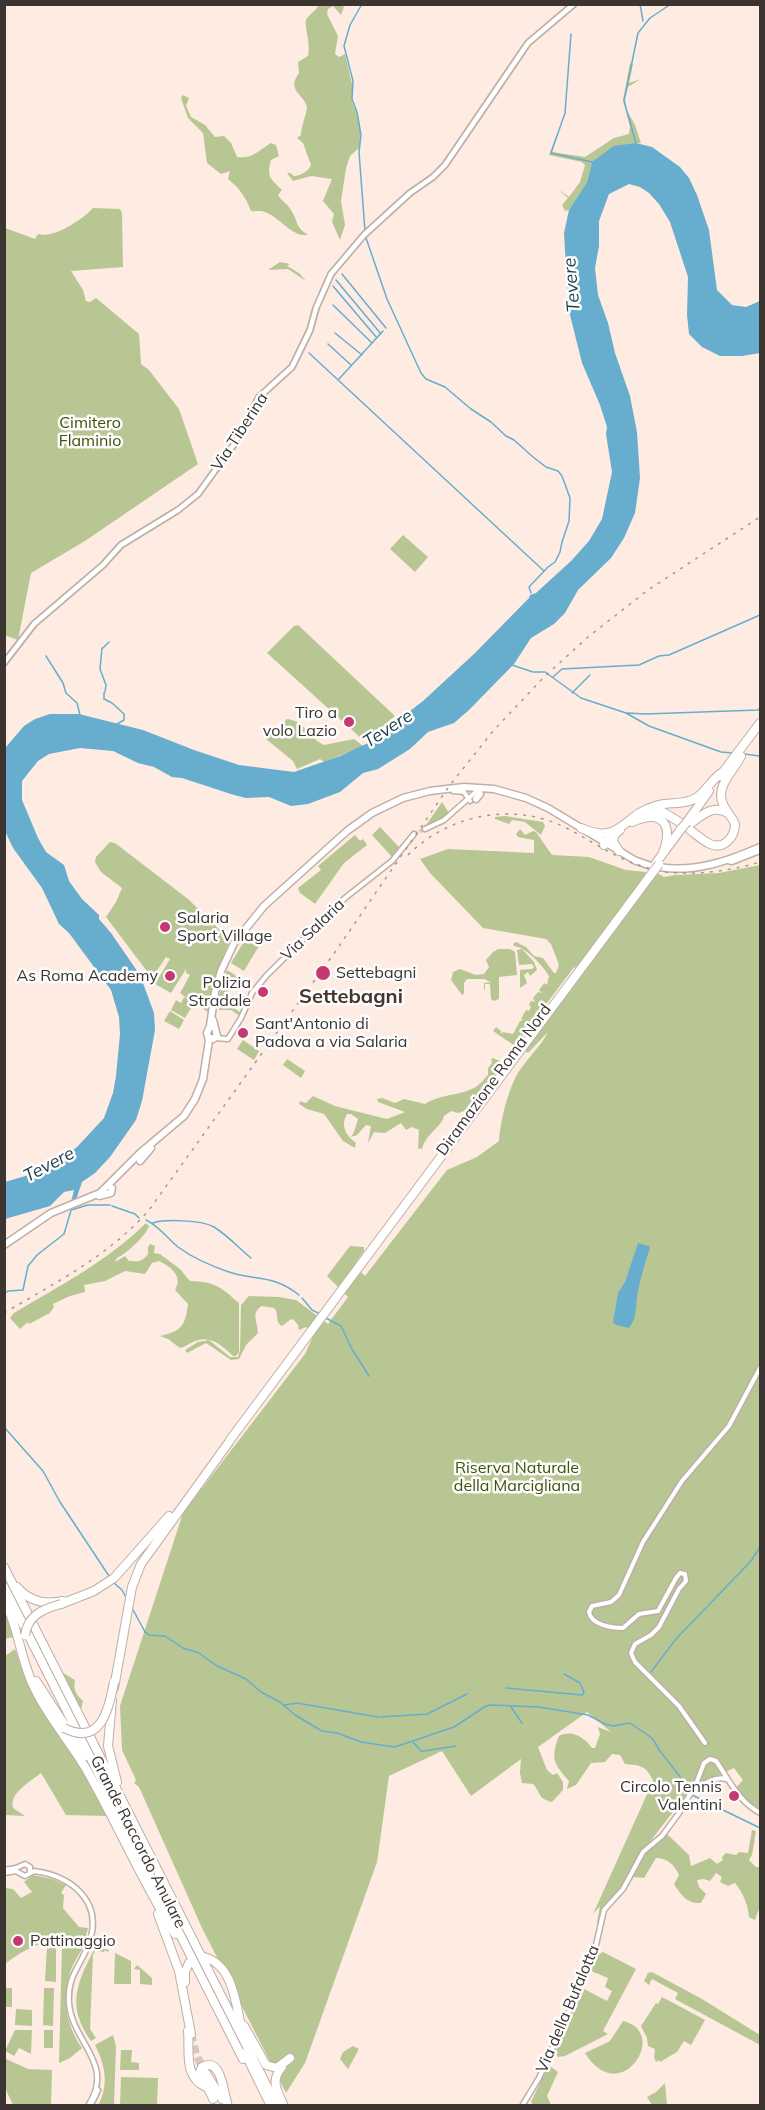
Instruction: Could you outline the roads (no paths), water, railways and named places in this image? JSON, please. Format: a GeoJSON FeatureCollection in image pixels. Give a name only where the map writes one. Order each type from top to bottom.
{"type":"FeatureCollection","features":[{"type":"Feature","properties":{"kind":"highway","name":"Diramazione Roma Nord"},"geometry":{"type":"LineString","coordinates":[[114,1682],[134,1579],[149,1550],[228,1440],[686,827],[760,723]]}},
{"type":"Feature","properties":{"kind":"highway","name":"Diramazione Roma Nord"},"geometry":{"type":"LineString","coordinates":[[656,865],[686,827],[723,772],[760,730]]}},
{"type":"Feature","properties":{"kind":"highway"},"geometry":{"type":"LineString","coordinates":[[632,820],[647,812],[663,812],[711,845],[722,845],[730,840],[735,830],[731,816],[723,804],[721,792],[740,753]]}},
{"type":"Feature","properties":{"kind":"highway"},"geometry":{"type":"LineString","coordinates":[[605,844],[613,833],[654,806],[692,800],[704,792],[723,772]]}},
{"type":"Feature","properties":{"kind":"highway"},"geometry":{"type":"LineString","coordinates":[[686,827],[712,810],[725,811],[731,816]]}},
{"type":"Feature","properties":{"kind":"highway"},"geometry":{"type":"LineString","coordinates":[[632,820],[652,817],[663,822],[668,836],[662,855]]}},
{"type":"Feature","properties":{"kind":"highway"},"geometry":{"type":"LineString","coordinates":[[581,828],[597,834],[613,833]]}},
{"type":"Feature","properties":{"kind":"highway"},"geometry":{"type":"LineString","coordinates":[[613,833],[613,843],[619,851]]}},
{"type":"Feature","properties":{"kind":"highway","name":"Diramazione Roma Nord"},"geometry":{"type":"LineString","coordinates":[[88,1594],[101,1587],[120,1571],[166,1519],[228,1440]]}},
{"type":"Feature","properties":{"kind":"highway"},"geometry":{"type":"LineString","coordinates":[[5,1572],[21,1591],[34,1600],[48,1603],[88,1594]]}},
{"type":"Feature","properties":{"kind":"highway","name":"Grande Raccordo Anulare"},"geometry":{"type":"LineString","coordinates":[[5,1572],[255,2060],[259,2079]]}},
{"type":"Feature","properties":{"kind":"highway","name":"Grande Raccordo Anulare"},"geometry":{"type":"LineString","coordinates":[[5,1572],[268,2101],[277,2106]]}},
{"type":"Feature","properties":{"kind":"highway","name":"Grande Raccordo Anulare"},"geometry":{"type":"LineString","coordinates":[[4,1587],[216,2006],[259,2079]]}},
{"type":"Feature","properties":{"kind":"highway"},"geometry":{"type":"LineString","coordinates":[[88,1594],[42,1610],[32,1619],[26,1629],[25,1644],[32,1669],[49,1702],[83,1753],[126,1845]]}},
{"type":"Feature","properties":{"kind":"highway","name":"Grande Raccordo Anulare"},"geometry":{"type":"LineString","coordinates":[[4,1599],[14,1620],[34,1689],[76,1753],[146,1884]]}},
{"type":"Feature","properties":{"kind":"highway"},"geometry":{"type":"LineString","coordinates":[[114,1682],[108,1746],[113,1771],[153,1863]]}},
{"type":"Feature","properties":{"kind":"highway"},"geometry":{"type":"LineString","coordinates":[[49,1713],[69,1731],[81,1733],[91,1730],[106,1717],[114,1682]]}},
{"type":"Feature","properties":{"kind":"highway"},"geometry":{"type":"LineString","coordinates":[[146,1884],[216,2006]]}},
{"type":"Feature","properties":{"kind":"highway"},"geometry":{"type":"LineString","coordinates":[[146,1884],[179,1971],[188,2011]]}},
{"type":"Feature","properties":{"kind":"highway"},"geometry":{"type":"LineString","coordinates":[[173,1953],[182,1993],[189,2043],[190,2073],[196,2081],[206,2087]]}},
{"type":"Feature","properties":{"kind":"highway"},"geometry":{"type":"LineString","coordinates":[[204,1957],[214,1960],[223,1969],[230,1983],[242,2031],[255,2060]]}},
{"type":"Feature","properties":{"kind":"highway"},"geometry":{"type":"LineString","coordinates":[[189,1963],[184,1975],[191,2034]]}},
{"type":"Feature","properties":{"kind":"highway"},"geometry":{"type":"LineString","coordinates":[[236,2004],[246,2031],[265,2065],[277,2068],[290,2058],[274,2078],[284,2106]]}},
{"type":"Feature","properties":{"kind":"highway"},"geometry":{"type":"LineString","coordinates":[[206,2072],[220,2101]]}},
{"type":"Feature","properties":{"kind":"main road","name":"Via Tiberina"},"geometry":{"type":"LineString","coordinates":[[4,663],[32,627],[103,565],[121,545],[178,510],[200,491],[235,443],[260,396],[292,367],[310,330],[325,284],[341,261],[366,233],[445,165],[528,43],[574,4]]}},
{"type":"Feature","properties":{"kind":"main road"},"geometry":{"type":"LineString","coordinates":[[4,1247],[44,1220],[107,1189],[138,1159],[178,1126],[194,1106],[205,1081],[213,1035],[214,992],[225,961],[238,936],[264,906],[347,831],[372,813],[395,801],[417,794],[453,788],[478,788],[507,792],[534,801],[581,828],[618,854],[636,861],[692,869],[727,860],[760,847]]}},
{"type":"Feature","properties":{"kind":"main road"},"geometry":{"type":"LineString","coordinates":[[472,800],[480,794],[478,788]]}},
{"type":"Feature","properties":{"kind":"main road"},"geometry":{"type":"LineString","coordinates":[[107,1189],[140,1153],[172,1128],[189,1109],[203,1079],[213,1035],[214,1009],[224,970],[239,940],[261,913],[343,838],[374,815],[414,797],[478,788],[513,797],[544,809],[636,861]]}},
{"type":"Feature","properties":{"kind":"main road"},"geometry":{"type":"LineString","coordinates":[[209,1056],[213,1065]]}},
{"type":"Feature","properties":{"kind":"main road"},"geometry":{"type":"LineString","coordinates":[[140,1161],[152,1148]]}},
{"type":"Feature","properties":{"kind":"street"},"geometry":{"type":"LineString","coordinates":[[425,829],[441,822],[472,800],[464,792],[453,790]]}},
{"type":"Feature","properties":{"kind":"street","name":"Via Salaria"},"geometry":{"type":"LineString","coordinates":[[213,1035],[228,1039],[252,993],[267,975],[348,895],[392,861],[414,834]]}},
{"type":"Feature","properties":{"kind":"street"},"geometry":{"type":"LineString","coordinates":[[727,860],[732,862],[760,852]]}},
{"type":"Feature","properties":{"kind":"street"},"geometry":{"type":"LineString","coordinates":[[213,1035],[226,1035],[232,1032]]}},
{"type":"Feature","properties":{"kind":"street"},"geometry":{"type":"LineString","coordinates":[[705,1743],[677,1703],[635,1662],[631,1653],[635,1644],[651,1635],[659,1627],[679,1589],[686,1581],[685,1574],[680,1574],[676,1578],[658,1611],[639,1614],[623,1628],[597,1623],[591,1619],[589,1612],[592,1606],[610,1602],[619,1595],[649,1532],[682,1481],[729,1426],[760,1368]]}},
{"type":"Feature","properties":{"kind":"street"},"geometry":{"type":"LineString","coordinates":[[729,1782],[724,1778],[715,1780],[704,1778],[702,1769],[706,1760],[711,1759],[717,1762],[746,1804],[760,1813]]}},
{"type":"Feature","properties":{"kind":"street"},"geometry":{"type":"LineString","coordinates":[[715,1780],[721,1774],[720,1768]]}},
{"type":"Feature","properties":{"kind":"street","name":"Via della Bufalotta"},"geometry":{"type":"LineString","coordinates":[[522,2106],[539,2078],[583,1983],[593,1956],[604,1911],[623,1889],[643,1852],[663,1834],[691,1794],[702,1769]]}},
{"type":"Feature","properties":{"kind":"street","name":"Via della Bufalotta"},"geometry":{"type":"LineString","coordinates":[[691,1794],[701,1786],[715,1780]]}},
{"type":"Feature","properties":{"kind":"street"},"geometry":{"type":"LineString","coordinates":[[4,1871],[25,1864],[57,1873],[74,1882],[87,1898],[93,1912],[95,1926],[93,1940],[76,1973],[71,1999],[76,2025],[99,2066],[99,2086],[89,2106]]}},
{"type":"Feature","properties":{"kind":"street"},"geometry":{"type":"LineString","coordinates":[[20,1866],[20,1874]]}},
{"type":"Feature","properties":{"kind":"street"},"geometry":{"type":"LineString","coordinates":[[30,1867],[30,1873]]}},
{"type":"Feature","properties":{"kind":"street"},"geometry":{"type":"LineString","coordinates":[[4,1871],[16,1871],[25,1876],[34,1871],[68,1881],[84,1897],[91,1913],[91,1938],[75,1970],[69,1996],[72,2019],[78,2034],[92,2055],[97,2071],[97,2088],[89,2106]]}},
{"type":"Feature","properties":{"kind":"water","name":"Tevere"},"geometry":{"type":"Polygon","coordinates":[[[636,143],[652,147],[680,167],[689,178],[709,230],[717,290],[732,305],[746,307],[760,301],[760,353],[720,356],[702,347],[689,334],[688,277],[670,222],[659,204],[640,187],[629,184],[609,194],[599,221],[599,246],[595,268],[598,295],[630,396],[637,432],[640,478],[635,513],[624,538],[611,558],[578,590],[565,613],[554,624],[531,638],[514,664],[469,710],[454,723],[428,732],[410,749],[378,769],[363,773],[340,792],[308,804],[291,806],[269,797],[246,798],[234,795],[182,778],[172,777],[154,767],[138,763],[113,751],[80,748],[49,754],[38,761],[22,781],[22,800],[38,838],[46,852],[64,865],[69,881],[82,899],[99,915],[99,919],[140,975],[154,1013],[155,1030],[142,1101],[136,1120],[110,1157],[95,1173],[82,1182],[76,1200],[71,1202],[74,1190],[64,1192],[50,1206],[5,1219],[5,1182],[32,1174],[51,1165],[77,1147],[104,1118],[113,1093],[120,1034],[119,1017],[111,990],[69,933],[59,924],[42,888],[13,848],[5,831],[5,748],[24,726],[35,719],[50,714],[79,714],[143,730],[239,765],[294,772],[340,756],[370,742],[423,701],[475,653],[530,595],[536,593],[571,561],[589,541],[602,519],[612,472],[607,427],[582,363],[569,311],[564,233],[569,210],[587,182],[592,162],[614,146],[636,143]]]}},
{"type":"Feature","properties":{"kind":"water"},"geometry":{"type":"Polygon","coordinates":[[[638,1243],[650,1248],[639,1285],[635,1315],[629,1328],[613,1322],[618,1293],[625,1282],[638,1243]]]}},
{"type":"Feature","properties":{"kind":"waterway"},"geometry":{"type":"LineString","coordinates":[[362,4],[350,25],[344,46],[353,81],[352,99],[361,135],[359,152],[365,231]]}},
{"type":"Feature","properties":{"kind":"waterway"},"geometry":{"type":"LineString","coordinates":[[640,4],[643,21]]}},
{"type":"Feature","properties":{"kind":"waterway"},"geometry":{"type":"LineString","coordinates":[[636,143],[624,101],[638,33],[650,18],[671,4]]}},
{"type":"Feature","properties":{"kind":"waterway"},"geometry":{"type":"LineString","coordinates":[[571,34],[565,113],[551,153],[592,162]]}},
{"type":"Feature","properties":{"kind":"waterway"},"geometry":{"type":"LineString","coordinates":[[365,235],[387,299],[421,373],[426,379],[445,387],[546,467],[558,471],[562,476],[570,498],[569,521],[555,562],[529,587],[531,593]]}},
{"type":"Feature","properties":{"kind":"waterway"},"geometry":{"type":"LineString","coordinates":[[342,274],[386,328]]}},
{"type":"Feature","properties":{"kind":"waterway"},"geometry":{"type":"LineString","coordinates":[[336,280],[381,334]]}},
{"type":"Feature","properties":{"kind":"waterway"},"geometry":{"type":"LineString","coordinates":[[333,286],[377,338]]}},
{"type":"Feature","properties":{"kind":"waterway"},"geometry":{"type":"LineString","coordinates":[[333,305],[372,343]]}},
{"type":"Feature","properties":{"kind":"waterway"},"geometry":{"type":"LineString","coordinates":[[339,379],[383,331]]}},
{"type":"Feature","properties":{"kind":"waterway"},"geometry":{"type":"LineString","coordinates":[[335,333],[362,355]]}},
{"type":"Feature","properties":{"kind":"waterway"},"geometry":{"type":"LineString","coordinates":[[328,344],[351,365]]}},
{"type":"Feature","properties":{"kind":"waterway"},"geometry":{"type":"LineString","coordinates":[[309,353],[544,571]]}},
{"type":"Feature","properties":{"kind":"waterway"},"geometry":{"type":"LineString","coordinates":[[553,677],[562,669],[639,665],[659,656],[669,655],[760,615]]}},
{"type":"Feature","properties":{"kind":"waterway"},"geometry":{"type":"LineString","coordinates":[[103,648],[109,642]]}},
{"type":"Feature","properties":{"kind":"waterway"},"geometry":{"type":"LineString","coordinates":[[102,648],[100,669],[106,685],[105,692]]}},
{"type":"Feature","properties":{"kind":"waterway"},"geometry":{"type":"LineString","coordinates":[[46,656],[63,683],[66,693],[77,703],[80,715]]}},
{"type":"Feature","properties":{"kind":"waterway"},"geometry":{"type":"LineString","coordinates":[[512,665],[533,672],[545,672],[581,698],[626,713],[649,726],[721,752],[733,753]]}},
{"type":"Feature","properties":{"kind":"waterway"},"geometry":{"type":"LineString","coordinates":[[572,693],[590,675]]}},
{"type":"Feature","properties":{"kind":"waterway"},"geometry":{"type":"LineString","coordinates":[[104,693],[104,699],[124,714],[124,720],[117,724]]}},
{"type":"Feature","properties":{"kind":"waterway"},"geometry":{"type":"LineString","coordinates":[[627,713],[758,710],[760,708]]}},
{"type":"Feature","properties":{"kind":"waterway"},"geometry":{"type":"LineString","coordinates":[[744,754],[760,756]]}},
{"type":"Feature","properties":{"kind":"waterway"},"geometry":{"type":"LineString","coordinates":[[71,1210],[88,1205],[110,1205]]}},
{"type":"Feature","properties":{"kind":"waterway"},"geometry":{"type":"LineString","coordinates":[[112,1206],[135,1214],[139,1218]]}},
{"type":"Feature","properties":{"kind":"waterway"},"geometry":{"type":"LineString","coordinates":[[4,1294],[8,1291],[23,1290],[28,1266],[37,1255],[64,1234],[72,1207]]}},
{"type":"Feature","properties":{"kind":"waterway"},"geometry":{"type":"LineString","coordinates":[[146,1220],[178,1247],[202,1261],[239,1275],[273,1281],[290,1288],[299,1295]]}},
{"type":"Feature","properties":{"kind":"waterway"},"geometry":{"type":"LineString","coordinates":[[153,1223],[184,1221],[214,1227],[251,1258]]}},
{"type":"Feature","properties":{"kind":"waterway"},"geometry":{"type":"LineString","coordinates":[[302,1298],[312,1310],[320,1314]]}},
{"type":"Feature","properties":{"kind":"waterway"},"geometry":{"type":"LineString","coordinates":[[324,1317],[341,1326],[369,1376]]}},
{"type":"Feature","properties":{"kind":"waterway"},"geometry":{"type":"LineString","coordinates":[[4,1427],[43,1471],[60,1502],[109,1576]]}},
{"type":"Feature","properties":{"kind":"waterway"},"geometry":{"type":"LineString","coordinates":[[651,1672],[676,1639],[751,1561],[760,1547]]}},
{"type":"Feature","properties":{"kind":"waterway"},"geometry":{"type":"LineString","coordinates":[[113,1582],[122,1590],[127,1599]]}},
{"type":"Feature","properties":{"kind":"waterway"},"geometry":{"type":"LineString","coordinates":[[131,1606],[145,1632],[149,1635],[165,1636],[183,1648],[199,1653],[217,1666],[246,1679],[261,1692],[280,1702],[295,1715],[322,1731],[337,1733],[361,1742],[395,1747],[454,1727],[490,1705],[539,1707],[588,1715],[613,1726],[630,1723],[652,1738],[681,1778],[684,1791],[760,1828]]}},
{"type":"Feature","properties":{"kind":"waterway"},"geometry":{"type":"LineString","coordinates":[[506,1688],[582,1695],[584,1692],[580,1683],[564,1674]]}},
{"type":"Feature","properties":{"kind":"waterway"},"geometry":{"type":"LineString","coordinates":[[380,1717],[427,1714],[467,1694]]}},
{"type":"Feature","properties":{"kind":"waterway"},"geometry":{"type":"LineString","coordinates":[[285,1705],[297,1703],[378,1717]]}},
{"type":"Feature","properties":{"kind":"waterway"},"geometry":{"type":"LineString","coordinates":[[511,1707],[522,1723]]}},
{"type":"Feature","properties":{"kind":"waterway"},"geometry":{"type":"LineString","coordinates":[[413,1742],[421,1751],[456,1746]]}},
{"type":"Feature","properties":{"kind":"tunnel"},"geometry":{"type":"LineString","coordinates":[[414,834],[425,829]]}},
{"type":"Feature","properties":{"kind":"tunnel"},"geometry":{"type":"LineString","coordinates":[[191,2034],[196,2054],[205,2072]]}},
{"type":"Feature","properties":{"kind":"railway"},"geometry":{"type":"LineString","coordinates":[[4,1313],[99,1254],[117,1241],[149,1210],[335,952],[450,785],[494,730],[545,676],[588,637],[648,590],[760,517]]}},
{"type":"Feature","properties":{"kind":"railway"},"geometry":{"type":"LineString","coordinates":[[408,855],[424,841],[461,822],[481,816],[522,815],[562,826],[615,855],[649,868]]}},
{"type":"Feature","properties":{"kind":"railway"},"geometry":{"type":"LineString","coordinates":[[656,871],[709,872],[760,862]]}},
{"type":"Feature","properties":{"kind":"place","name":"Tiro a volo Lazio"},"geometry":{"type":"Point","coordinates":[349,722]}},
{"type":"Feature","properties":{"kind":"place","name":"Salaria Sport Village"},"geometry":{"type":"Point","coordinates":[165,927]}},
{"type":"Feature","properties":{"kind":"place","name":"Settebagni"},"geometry":{"type":"Point","coordinates":[323,973]}},
{"type":"Feature","properties":{"kind":"place","name":"As Roma Academy"},"geometry":{"type":"Point","coordinates":[170,976]}},
{"type":"Feature","properties":{"kind":"place","name":"Polizia Stradale"},"geometry":{"type":"Point","coordinates":[263,992]}},
{"type":"Feature","properties":{"kind":"place","name":"Sant'Antonio di Padova a via Salaria"},"geometry":{"type":"Point","coordinates":[243,1033]}},
{"type":"Feature","properties":{"kind":"place","name":"Circolo Tennis Valentini"},"geometry":{"type":"Point","coordinates":[734,1796]}},
{"type":"Feature","properties":{"kind":"place","name":"Pattinaggio"},"geometry":{"type":"Point","coordinates":[18,1941]}},
{"type":"Feature","properties":{"kind":"district","name":"Settebagni"},"geometry":{"type":"Point","coordinates":[351,997]}},
{"type":"Feature","properties":{"kind":"park label","name":"Cimitero Flaminio"},"geometry":{"type":"Point","coordinates":[90,432]}},
{"type":"Feature","properties":{"kind":"park label","name":"Riserva Naturale della Marcigliana"},"geometry":{"type":"Point","coordinates":[517,1477]}}]}
